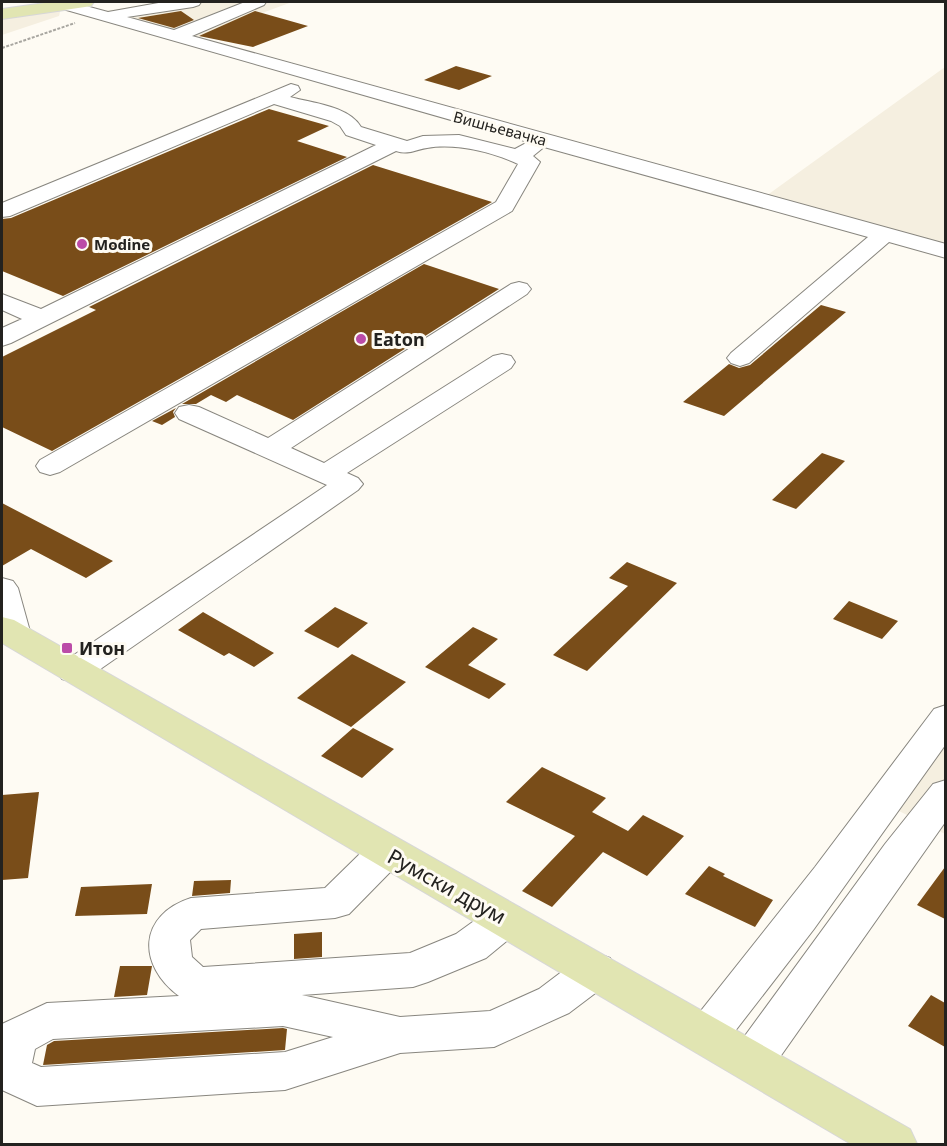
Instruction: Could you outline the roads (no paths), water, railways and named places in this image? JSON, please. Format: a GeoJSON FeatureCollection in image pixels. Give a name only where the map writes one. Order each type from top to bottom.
{"type":"FeatureCollection","features":[{"type":"Feature","properties":{"kind":"main road"},"geometry":{"type":"LineString","coordinates":[[2,14],[69,2]]}},
{"type":"Feature","properties":{"kind":"main road","name":"Румски друм"},"geometry":{"type":"LineString","coordinates":[[8,632],[893,1144]]}},
{"type":"Feature","properties":{"kind":"street","name":"Вишњевачка"},"geometry":{"type":"LineString","coordinates":[[69,2],[106,15],[322,77],[945,252]]}},
{"type":"Feature","properties":{"kind":"street"},"geometry":{"type":"LineString","coordinates":[[106,15],[193,2]]}},
{"type":"Feature","properties":{"kind":"street"},"geometry":{"type":"LineString","coordinates":[[178,35],[258,2]]}},
{"type":"Feature","properties":{"kind":"street"},"geometry":{"type":"LineString","coordinates":[[2,211],[322,77]]}},
{"type":"Feature","properties":{"kind":"street"},"geometry":{"type":"LineString","coordinates":[[50,466],[504,206],[530,162],[517,156],[459,141],[423,142],[408,148],[360,134],[353,130],[348,122],[338,117],[273,98]]}},
{"type":"Feature","properties":{"kind":"street"},"geometry":{"type":"LineString","coordinates":[[517,156],[545,140]]}},
{"type":"Feature","properties":{"kind":"street"},"geometry":{"type":"LineString","coordinates":[[2,338],[394,144]]}},
{"type":"Feature","properties":{"kind":"street"},"geometry":{"type":"LineString","coordinates":[[740,358],[884,235]]}},
{"type":"Feature","properties":{"kind":"street"},"geometry":{"type":"LineString","coordinates":[[270,449],[519,289]]}},
{"type":"Feature","properties":{"kind":"street"},"geometry":{"type":"LineString","coordinates":[[2,302],[41,318]]}},
{"type":"Feature","properties":{"kind":"street"},"geometry":{"type":"LineString","coordinates":[[326,474],[502,362]]}},
{"type":"Feature","properties":{"kind":"street"},"geometry":{"type":"LineString","coordinates":[[74,671],[348,484],[189,413]]}},
{"type":"Feature","properties":{"kind":"street"},"geometry":{"type":"LineString","coordinates":[[2,588],[8,632]]}},
{"type":"Feature","properties":{"kind":"street"},"geometry":{"type":"LineString","coordinates":[[707,1035],[776,951],[945,717]]}},
{"type":"Feature","properties":{"kind":"street"},"geometry":{"type":"LineString","coordinates":[[752,1061],[899,854],[945,794]]}},
{"type":"Feature","properties":{"kind":"street"},"geometry":{"type":"LineString","coordinates":[[386,852],[335,903],[191,914],[170,934],[168,952],[177,972],[196,985],[413,970],[471,946],[506,919]]}},
{"type":"Feature","properties":{"kind":"street"},"geometry":{"type":"LineString","coordinates":[[400,1035],[283,1008],[47,1021],[15,1038],[8,1072],[37,1087],[285,1071],[400,1035],[494,1029],[554,1001],[595,970]]}},
{"type":"Feature","properties":{"kind":"place","name":"Modine"},"geometry":{"type":"Point","coordinates":[82,244]}},
{"type":"Feature","properties":{"kind":"place","name":"Eaton"},"geometry":{"type":"Point","coordinates":[361,339]}},
{"type":"Feature","properties":{"kind":"place","name":"Итон"},"geometry":{"type":"Point","coordinates":[67,648]}}]}
